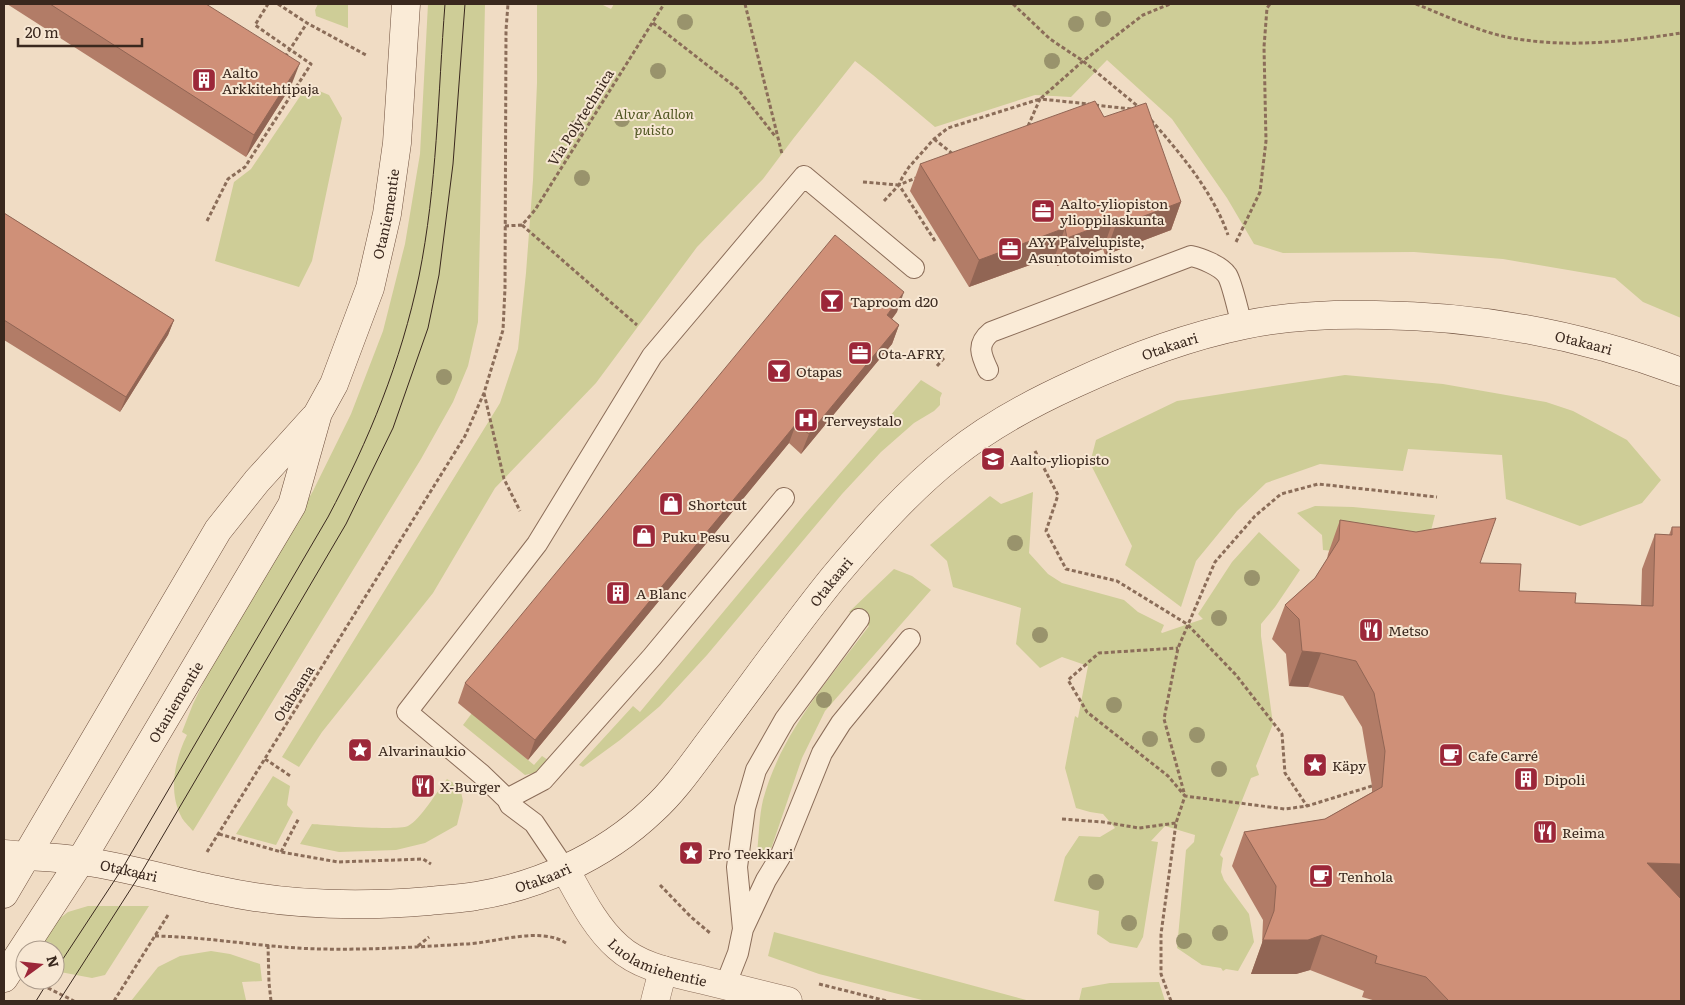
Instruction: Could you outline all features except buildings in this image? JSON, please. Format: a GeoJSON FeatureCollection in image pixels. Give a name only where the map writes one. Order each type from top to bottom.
{"type":"FeatureCollection","features":[{"type":"Feature","properties":{"kind":"street","name":"Otaniementie"},"geometry":{"type":"LineString","coordinates":[[4,894],[15,855],[218,530],[257,481],[318,413],[334,384],[370,288],[387,214],[397,143],[406,4]]}},
{"type":"Feature","properties":{"kind":"street","name":"Otakaari"},"geometry":{"type":"LineString","coordinates":[[15,855],[81,860],[222,892],[299,904],[362,906],[475,896],[528,883],[566,869],[591,855],[624,834],[654,810],[677,785],[790,633],[835,576],[915,488],[952,456],[991,428],[1055,392],[1113,366],[1150,352],[1242,325],[1282,319],[1342,314],[1409,315],[1464,319],[1526,328],[1640,356],[1681,372]]}},
{"type":"Feature","properties":{"kind":"street","name":"Otaniementie"},"geometry":{"type":"LineString","coordinates":[[4,978],[81,860],[292,505],[318,413]]}},
{"type":"Feature","properties":{"kind":"street","name":"Luolamiehentie"},"geometry":{"type":"LineString","coordinates":[[566,869],[581,897],[606,935],[620,949],[641,962],[663,970],[788,1001]]}},
{"type":"Feature","properties":{"kind":"street"},"geometry":{"type":"LineString","coordinates":[[655,1001],[663,970]]}},
{"type":"Feature","properties":{"kind":"lane"},"geometry":{"type":"LineString","coordinates":[[566,869],[534,823],[510,805],[507,799],[481,774],[406,712],[537,544],[652,356],[804,176],[914,268]]}},
{"type":"Feature","properties":{"kind":"lane"},"geometry":{"type":"LineString","coordinates":[[988,370],[982,357],[981,347],[983,338],[998,328],[1191,256],[1212,264],[1227,275],[1242,325]]}},
{"type":"Feature","properties":{"kind":"lane"},"geometry":{"type":"LineString","coordinates":[[507,799],[542,780],[652,657],[784,498]]}},
{"type":"Feature","properties":{"kind":"lane"},"geometry":{"type":"LineString","coordinates":[[743,928],[736,867],[745,808],[756,770],[785,719],[859,619]]}},
{"type":"Feature","properties":{"kind":"lane"},"geometry":{"type":"LineString","coordinates":[[726,986],[738,953],[743,928],[766,880],[780,857],[822,754],[841,723],[910,639]]}},
{"type":"Feature","properties":{"kind":"path"},"geometry":{"type":"LineString","coordinates":[[207,221],[228,179],[245,167],[311,64],[255,25],[268,4]]}},
{"type":"Feature","properties":{"kind":"path"},"geometry":{"type":"LineString","coordinates":[[278,4],[307,23],[368,55]]}},
{"type":"Feature","properties":{"kind":"path","name":"Otabaana"},"geometry":{"type":"LineString","coordinates":[[114,1001],[464,436],[484,393],[503,330],[505,288],[506,30],[508,4]]}},
{"type":"Feature","properties":{"kind":"path","name":"Via Polytechnica"},"geometry":{"type":"LineString","coordinates":[[522,226],[535,210],[664,4]]}},
{"type":"Feature","properties":{"kind":"path"},"geometry":{"type":"LineString","coordinates":[[744,4],[782,154],[804,176]]}},
{"type":"Feature","properties":{"kind":"path"},"geometry":{"type":"LineString","coordinates":[[861,225],[899,185],[909,167],[934,139],[948,128],[1040,99],[1143,111],[1083,61],[1050,38],[1013,4]]}},
{"type":"Feature","properties":{"kind":"path"},"geometry":{"type":"LineString","coordinates":[[1028,126],[1040,99],[1083,61],[1143,15],[1170,4]]}},
{"type":"Feature","properties":{"kind":"path"},"geometry":{"type":"LineString","coordinates":[[1227,275],[1231,254],[1260,192],[1266,141],[1264,46],[1267,8],[1270,4]]}},
{"type":"Feature","properties":{"kind":"path"},"geometry":{"type":"LineString","coordinates":[[1416,4],[1464,24],[1502,36],[1548,42],[1592,43],[1650,38],[1681,33]]}},
{"type":"Feature","properties":{"kind":"path"},"geometry":{"type":"LineString","coordinates":[[285,58],[307,23]]}},
{"type":"Feature","properties":{"kind":"path"},"geometry":{"type":"LineString","coordinates":[[653,23],[738,89],[777,138]]}},
{"type":"Feature","properties":{"kind":"path"},"geometry":{"type":"LineString","coordinates":[[1097,109],[1105,106]]}},
{"type":"Feature","properties":{"kind":"path"},"geometry":{"type":"LineString","coordinates":[[1149,118],[1175,147],[1209,196],[1223,222],[1229,239],[1231,254]]}},
{"type":"Feature","properties":{"kind":"path"},"geometry":{"type":"LineString","coordinates":[[934,139],[954,155]]}},
{"type":"Feature","properties":{"kind":"path"},"geometry":{"type":"LineString","coordinates":[[899,185],[917,178]]}},
{"type":"Feature","properties":{"kind":"path"},"geometry":{"type":"LineString","coordinates":[[899,185],[939,248]]}},
{"type":"Feature","properties":{"kind":"path"},"geometry":{"type":"LineString","coordinates":[[505,226],[522,226],[662,344]]}},
{"type":"Feature","properties":{"kind":"path"},"geometry":{"type":"LineString","coordinates":[[937,366],[944,358]]}},
{"type":"Feature","properties":{"kind":"path"},"geometry":{"type":"LineString","coordinates":[[484,393],[504,479],[537,544]]}},
{"type":"Feature","properties":{"kind":"path"},"geometry":{"type":"LineString","coordinates":[[1035,451],[1058,494],[1046,531],[1066,569],[1117,582],[1187,624],[1236,675],[1282,734],[1286,773],[1307,806]]}},
{"type":"Feature","properties":{"kind":"path"},"geometry":{"type":"LineString","coordinates":[[1171,1001],[1162,974],[1161,934],[1176,822],[1185,796],[1164,718],[1178,648],[1215,562],[1255,516],[1281,494],[1318,484],[1437,497]]}},
{"type":"Feature","properties":{"kind":"path"},"geometry":{"type":"LineString","coordinates":[[1178,648],[1099,652],[1068,680],[1087,712],[1168,776],[1185,796],[1285,809],[1307,806],[1372,786]]}},
{"type":"Feature","properties":{"kind":"path"},"geometry":{"type":"LineString","coordinates":[[265,759],[292,777]]}},
{"type":"Feature","properties":{"kind":"path"},"geometry":{"type":"LineString","coordinates":[[281,852],[299,818]]}},
{"type":"Feature","properties":{"kind":"path"},"geometry":{"type":"LineString","coordinates":[[1062,819],[1103,822],[1139,828],[1176,822]]}},
{"type":"Feature","properties":{"kind":"path"},"geometry":{"type":"LineString","coordinates":[[219,834],[281,852],[338,862],[423,858]]}},
{"type":"Feature","properties":{"kind":"path"},"geometry":{"type":"LineString","coordinates":[[155,936],[187,937],[321,949],[474,944],[533,935],[559,939],[570,946]]}},
{"type":"Feature","properties":{"kind":"path"},"geometry":{"type":"LineString","coordinates":[[268,945],[271,1001]]}},
{"type":"Feature","properties":{"kind":"path"},"geometry":{"type":"LineString","coordinates":[[53,990],[74,1001]]}},
{"type":"Feature","properties":{"kind":"green space"},"geometry":{"type":"Polygon","coordinates":[[[318,4],[348,4],[348,28],[316,16],[315,10],[318,4]]]}},
{"type":"Feature","properties":{"kind":"green space"},"geometry":{"type":"Polygon","coordinates":[[[428,4],[485,4],[478,322],[468,366],[453,402],[421,459],[193,831],[182,818],[175,796],[176,765],[187,735],[182,732],[212,665],[313,491],[351,414],[383,331],[405,244],[420,154],[428,4]]]}},
{"type":"Feature","properties":{"kind":"green space","name":"Alvar Aallon puisto"},"geometry":{"type":"Polygon","coordinates":[[[537,4],[601,4],[611,9],[614,4],[1681,4],[1681,318],[1643,302],[1615,278],[1503,259],[1414,252],[1283,253],[1254,244],[1227,198],[1172,119],[1107,60],[1071,97],[1035,95],[935,127],[855,61],[763,179],[697,247],[596,383],[495,488],[433,593],[322,732],[299,767],[282,757],[500,403],[518,349],[533,180],[537,83],[537,4]]]}},
{"type":"Feature","properties":{"kind":"green space"},"geometry":{"type":"Polygon","coordinates":[[[307,86],[329,95],[342,118],[312,261],[299,287],[215,261],[234,182],[251,169],[307,86]]]}},
{"type":"Feature","properties":{"kind":"green space"},"geometry":{"type":"Polygon","coordinates":[[[1345,375],[1443,384],[1546,402],[1573,411],[1627,440],[1661,480],[1642,503],[1580,526],[1506,499],[1502,455],[1408,449],[1403,471],[1320,464],[1266,483],[1237,511],[1196,561],[1181,607],[1125,565],[1132,546],[1090,463],[1096,440],[1177,401],[1345,375]]]}},
{"type":"Feature","properties":{"kind":"green space"},"geometry":{"type":"Polygon","coordinates":[[[921,380],[942,393],[940,405],[934,411],[914,423],[881,452],[842,494],[707,655],[660,706],[620,740],[583,767],[579,765],[633,706],[640,712],[804,515],[921,380]]]}},
{"type":"Feature","properties":{"kind":"green space"},"geometry":{"type":"Polygon","coordinates":[[[1033,492],[1029,553],[1048,574],[1062,583],[1124,600],[1138,612],[1164,625],[1162,633],[1203,619],[1198,614],[1232,562],[1259,532],[1300,570],[1261,624],[1273,724],[1256,766],[1259,775],[1251,778],[1220,855],[1223,858],[1221,872],[1224,880],[1249,914],[1254,942],[1238,971],[1226,969],[1223,971],[1221,968],[1202,965],[1177,948],[1186,850],[1194,842],[1195,835],[1165,826],[1151,841],[1158,842],[1143,937],[1137,948],[1110,943],[1097,934],[1099,911],[1054,901],[1065,857],[1079,836],[1100,837],[1115,828],[1103,814],[1076,808],[1065,768],[1075,716],[1078,718],[1088,666],[1062,657],[1040,668],[1016,644],[1021,608],[953,587],[947,561],[930,545],[990,496],[1001,504],[1033,492]]]}},
{"type":"Feature","properties":{"kind":"green space"},"geometry":{"type":"Polygon","coordinates":[[[1315,506],[1353,507],[1435,515],[1425,554],[1397,557],[1323,550],[1322,535],[1297,513],[1315,506]]]}},
{"type":"Feature","properties":{"kind":"green space"},"geometry":{"type":"Polygon","coordinates":[[[894,569],[912,576],[931,590],[825,711],[802,758],[770,852],[757,853],[763,800],[781,752],[807,708],[869,626],[849,612],[894,569]]]}},
{"type":"Feature","properties":{"kind":"green space"},"geometry":{"type":"Polygon","coordinates":[[[472,713],[534,765],[542,756],[548,760],[538,772],[525,775],[463,725],[472,713]]]}},
{"type":"Feature","properties":{"kind":"green space"},"geometry":{"type":"Polygon","coordinates":[[[273,776],[290,786],[287,805],[293,812],[276,845],[236,834],[273,776]]]}},
{"type":"Feature","properties":{"kind":"green space"},"geometry":{"type":"Polygon","coordinates":[[[447,779],[460,787],[463,801],[457,825],[425,843],[396,850],[339,852],[300,844],[312,824],[377,828],[408,826],[423,811],[447,779]]]}},
{"type":"Feature","properties":{"kind":"green space"},"geometry":{"type":"Polygon","coordinates":[[[88,906],[149,906],[105,975],[92,978],[65,973],[65,940],[42,940],[54,923],[68,912],[88,906]]]}},
{"type":"Feature","properties":{"kind":"green space"},"geometry":{"type":"Polygon","coordinates":[[[774,932],[1030,1001],[926,1001],[819,974],[768,956],[774,932]]]}},
{"type":"Feature","properties":{"kind":"green space"},"geometry":{"type":"Polygon","coordinates":[[[211,951],[230,954],[260,964],[262,981],[242,982],[245,1001],[131,1001],[158,967],[180,956],[211,951]]]}},
{"type":"Feature","properties":{"kind":"green space"},"geometry":{"type":"Polygon","coordinates":[[[1159,982],[1165,1001],[1079,1001],[1082,988],[1110,983],[1159,982]]]}},
{"type":"Feature","properties":{"kind":"tram line"},"geometry":{"type":"LineString","coordinates":[[65,956],[122,869],[328,517],[357,459],[382,400],[412,308],[425,242],[436,140],[445,4]]}},
{"type":"Feature","properties":{"kind":"tram line"},"geometry":{"type":"LineString","coordinates":[[59,1001],[141,873],[346,524],[393,428],[428,328],[439,275],[453,164],[465,4]]}},
{"type":"Feature","properties":{"kind":"tram line"},"geometry":{"type":"LineString","coordinates":[[36,1001],[43,990]]}},
{"type":"Feature","properties":{"kind":"place","name":"Aalto Arkkitehtipaja"},"geometry":{"type":"Point","coordinates":[204,80]}},
{"type":"Feature","properties":{"kind":"place","name":"Aalto-yliopiston ylioppilaskunta"},"geometry":{"type":"Point","coordinates":[1043,211]}},
{"type":"Feature","properties":{"kind":"place","name":"AYY Palvelupiste, Asuntotoimisto"},"geometry":{"type":"Point","coordinates":[1010,249]}},
{"type":"Feature","properties":{"kind":"place","name":"Taproom d20"},"geometry":{"type":"Point","coordinates":[832,301]}},
{"type":"Feature","properties":{"kind":"place","name":"Ota-AFRY"},"geometry":{"type":"Point","coordinates":[860,353]}},
{"type":"Feature","properties":{"kind":"place","name":"Otapas"},"geometry":{"type":"Point","coordinates":[779,371]}},
{"type":"Feature","properties":{"kind":"place","name":"Terveystalo"},"geometry":{"type":"Point","coordinates":[806,420]}},
{"type":"Feature","properties":{"kind":"place","name":"Aalto-yliopisto"},"geometry":{"type":"Point","coordinates":[993,459]}},
{"type":"Feature","properties":{"kind":"place","name":"Shortcut"},"geometry":{"type":"Point","coordinates":[671,504]}},
{"type":"Feature","properties":{"kind":"place","name":"Puku Pesu"},"geometry":{"type":"Point","coordinates":[644,536]}},
{"type":"Feature","properties":{"kind":"place","name":"A Blanc"},"geometry":{"type":"Point","coordinates":[618,593]}},
{"type":"Feature","properties":{"kind":"place","name":"Metso"},"geometry":{"type":"Point","coordinates":[1371,630]}},
{"type":"Feature","properties":{"kind":"place","name":"Alvarinaukio"},"geometry":{"type":"Point","coordinates":[360,750]}},
{"type":"Feature","properties":{"kind":"place","name":"Cafe Carré"},"geometry":{"type":"Point","coordinates":[1451,755]}},
{"type":"Feature","properties":{"kind":"place","name":"Käpy"},"geometry":{"type":"Point","coordinates":[1315,765]}},
{"type":"Feature","properties":{"kind":"place","name":"Dipoli"},"geometry":{"type":"Point","coordinates":[1526,779]}},
{"type":"Feature","properties":{"kind":"place","name":"X-Burger"},"geometry":{"type":"Point","coordinates":[423,786]}},
{"type":"Feature","properties":{"kind":"place","name":"Reima"},"geometry":{"type":"Point","coordinates":[1545,832]}},
{"type":"Feature","properties":{"kind":"place","name":"Pro Teekkari"},"geometry":{"type":"Point","coordinates":[691,853]}},
{"type":"Feature","properties":{"kind":"place","name":"Tenhola"},"geometry":{"type":"Point","coordinates":[1321,876]}}]}
